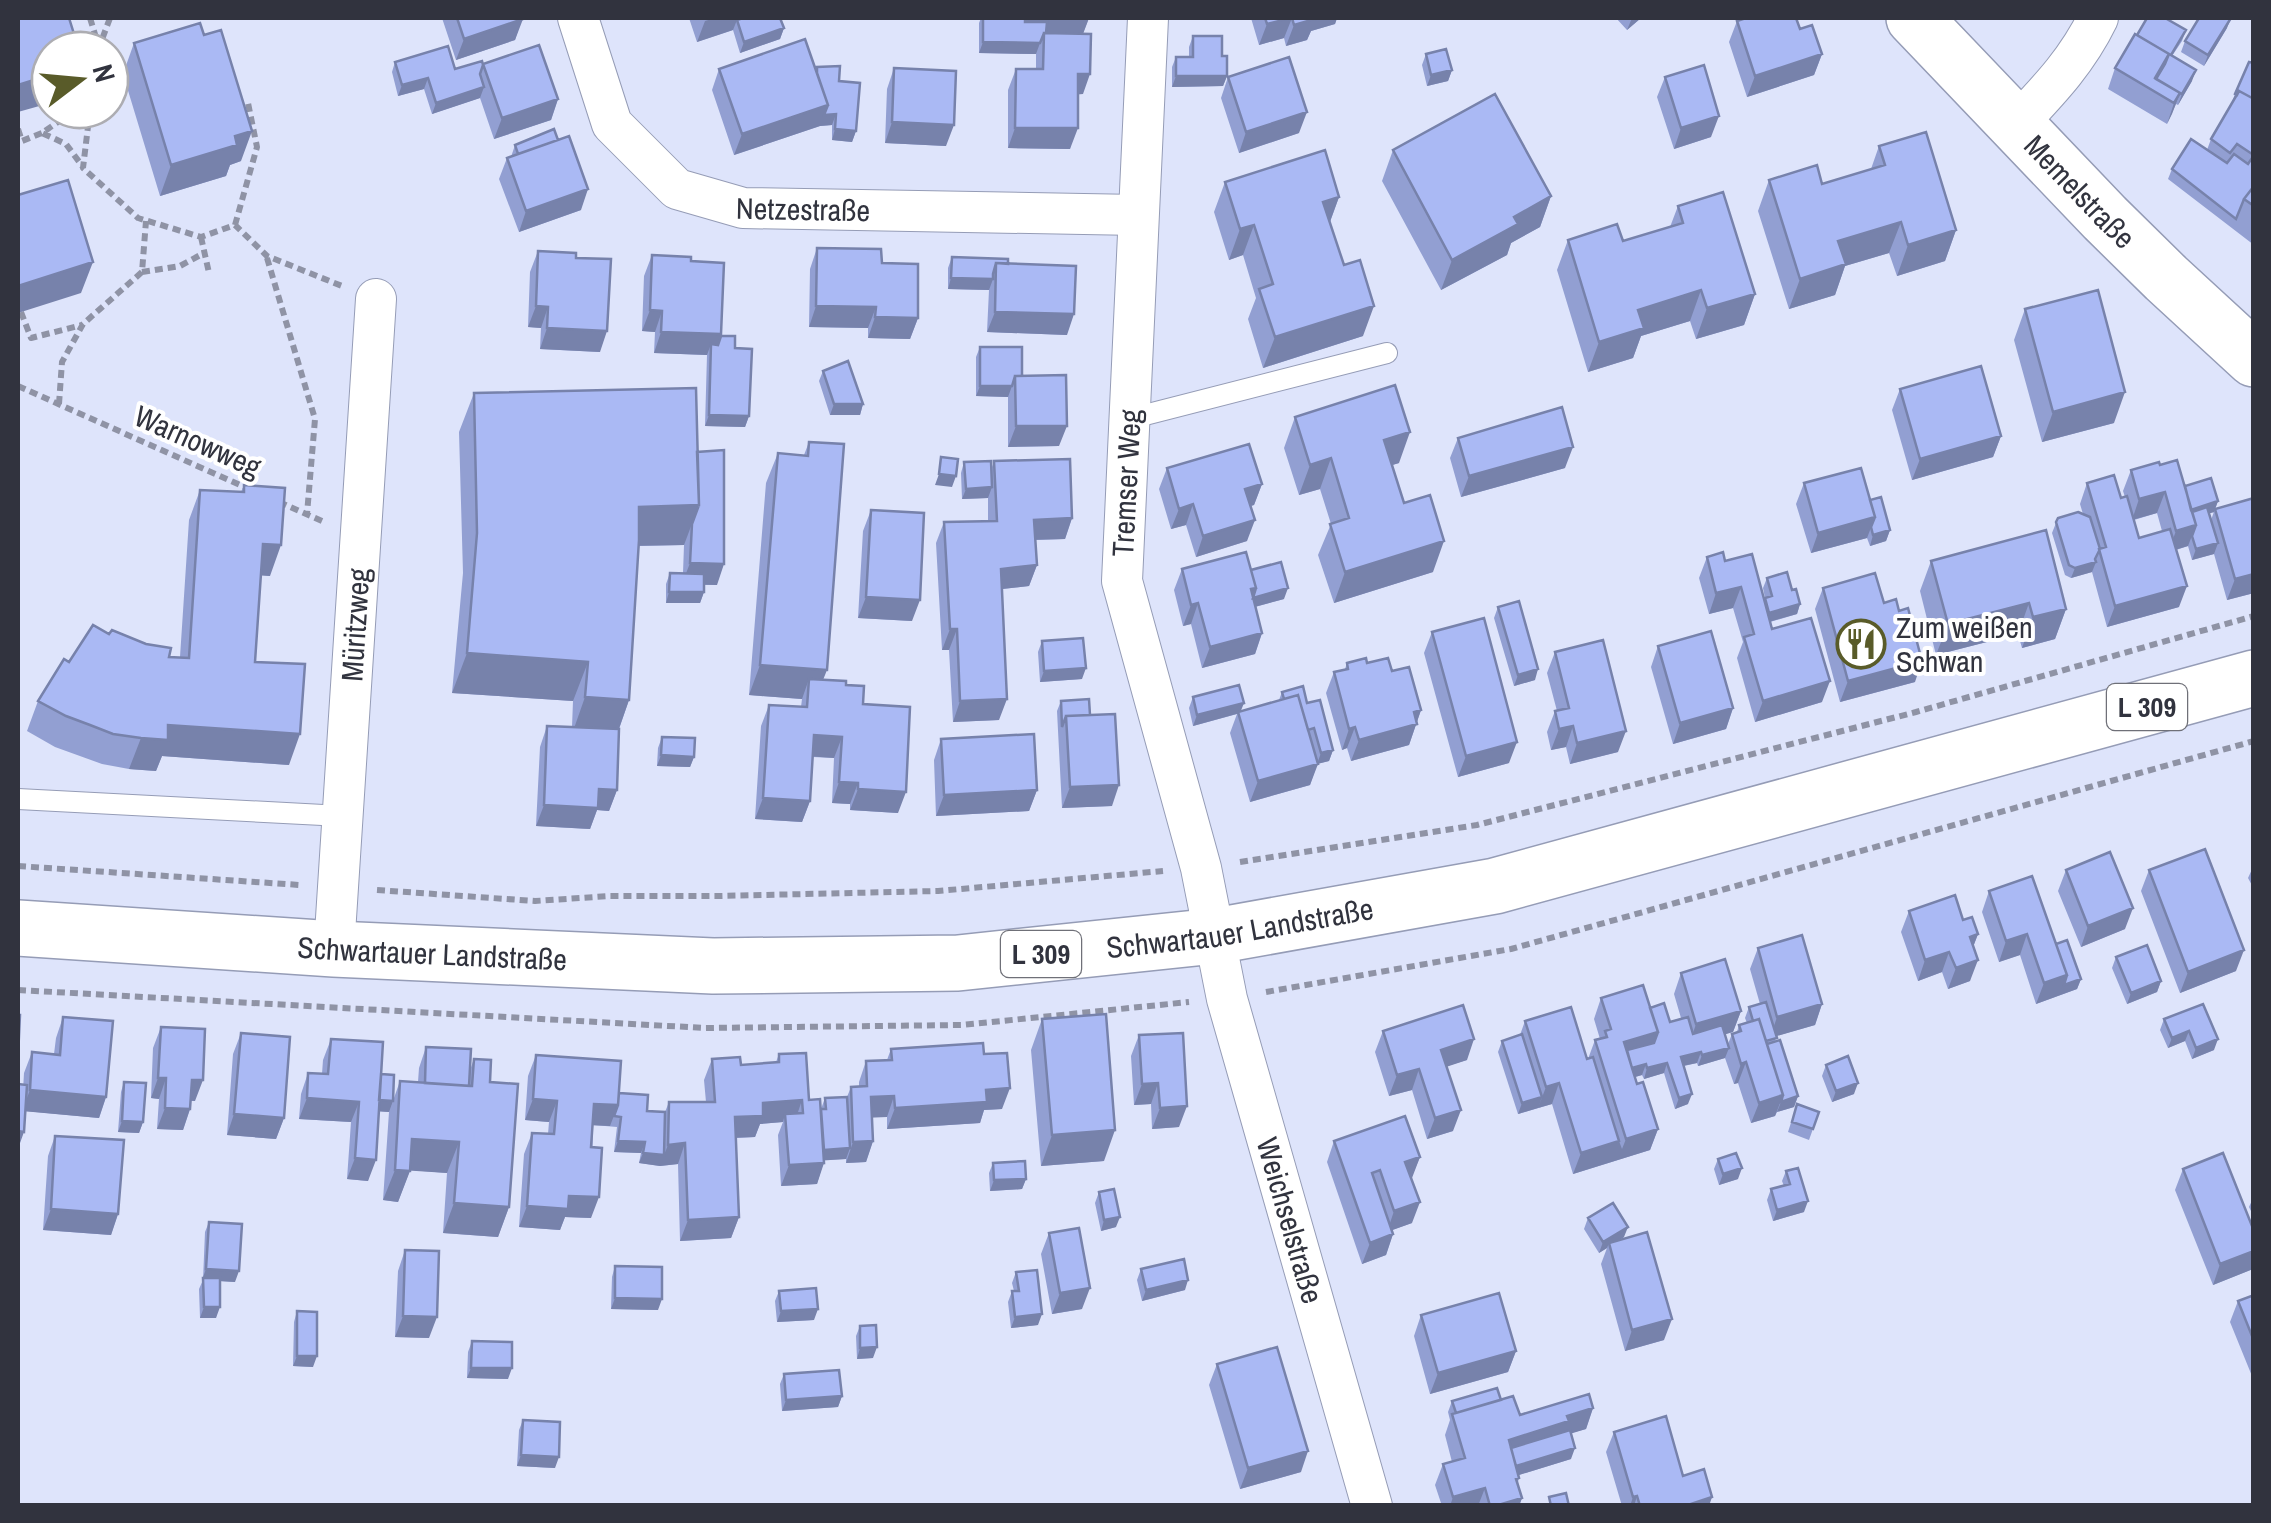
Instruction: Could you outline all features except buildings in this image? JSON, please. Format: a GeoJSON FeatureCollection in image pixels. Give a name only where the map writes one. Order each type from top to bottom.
{"type":"FeatureCollection","features":[{"type":"Feature","properties":{"kind":"main road","name":"Memelstraße"},"geometry":{"type":"LineString","coordinates":[[1914,18],[2105,218],[2254,359]]}},
{"type":"Feature","properties":{"kind":"main road","name":"Schwartauer Landstraße"},"geometry":{"type":"LineString","coordinates":[[18,928],[334,949],[714,966],[958,963],[1214,936],[1495,886],[2254,678]]}},
{"type":"Feature","properties":{"kind":"street","name":"Netzestraße"},"geometry":{"type":"LineString","coordinates":[[578,18],[612,124],[677,189],[743,208],[1138,215]]}},
{"type":"Feature","properties":{"kind":"street","name":"Tremser Weg"},"geometry":{"type":"LineString","coordinates":[[1148,18],[1122,581],[1201,868],[1214,936]]}},
{"type":"Feature","properties":{"kind":"street"},"geometry":{"type":"LineString","coordinates":[[2017,124],[2061,78],[2098,18]]}},
{"type":"Feature","properties":{"kind":"street","name":"Müritzweg"},"geometry":{"type":"LineString","coordinates":[[334,949],[376,299]]}},
{"type":"Feature","properties":{"kind":"street","name":"Weichselstraße"},"geometry":{"type":"LineString","coordinates":[[1214,936],[1227,998],[1372,1506]]}},
{"type":"Feature","properties":{"kind":"lane"},"geometry":{"type":"LineString","coordinates":[[1129,419],[1388,354]]}},
{"type":"Feature","properties":{"kind":"lane"},"geometry":{"type":"LineString","coordinates":[[18,799],[342,816]]}},
{"type":"Feature","properties":{"kind":"path"},"geometry":{"type":"LineString","coordinates":[[224,107],[248,103],[257,147],[236,225]]}},
{"type":"Feature","properties":{"kind":"path"},"geometry":{"type":"LineString","coordinates":[[18,129],[22,140],[45,130]]}},
{"type":"Feature","properties":{"kind":"path"},"geometry":{"type":"LineString","coordinates":[[83,168],[88,130]]}},
{"type":"Feature","properties":{"kind":"path"},"geometry":{"type":"LineString","coordinates":[[42,132],[66,144],[83,168],[138,218],[201,236],[236,225]]}},
{"type":"Feature","properties":{"kind":"path"},"geometry":{"type":"LineString","coordinates":[[142,272],[146,221]]}},
{"type":"Feature","properties":{"kind":"path"},"geometry":{"type":"LineString","coordinates":[[236,225],[267,256],[376,299]]}},
{"type":"Feature","properties":{"kind":"path"},"geometry":{"type":"LineString","coordinates":[[201,236],[209,274]]}},
{"type":"Feature","properties":{"kind":"path"},"geometry":{"type":"LineString","coordinates":[[59,404],[62,362],[83,324],[142,272],[180,266],[204,253]]}},
{"type":"Feature","properties":{"kind":"path"},"geometry":{"type":"LineString","coordinates":[[267,256],[315,419],[306,514]]}},
{"type":"Feature","properties":{"kind":"path"},"geometry":{"type":"LineString","coordinates":[[21,312],[31,338],[83,324]]}},
{"type":"Feature","properties":{"kind":"path","name":"Warnowweg"},"geometry":{"type":"LineString","coordinates":[[18,386],[260,493]]}},
{"type":"Feature","properties":{"kind":"path","name":"Warnowweg"},"geometry":{"type":"LineString","coordinates":[[278,501],[360,538]]}},
{"type":"Feature","properties":{"kind":"place","name":"Zum weißen Schwan"},"geometry":{"type":"Point","coordinates":[1861,644]}}]}
